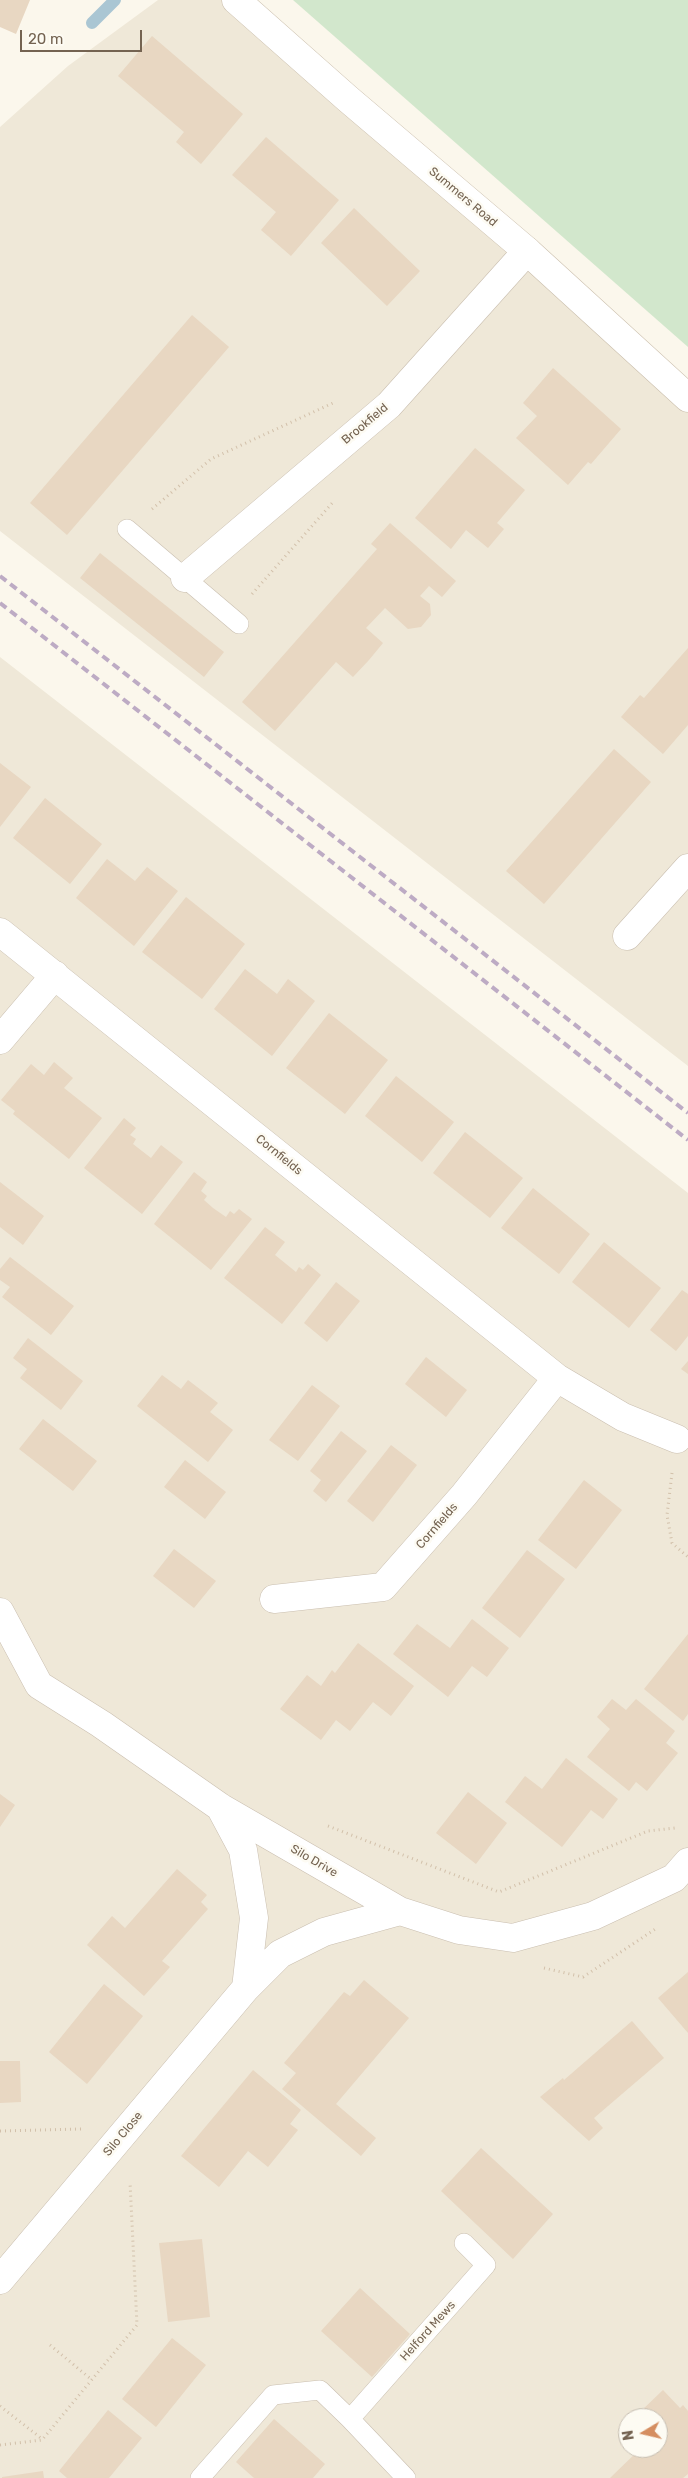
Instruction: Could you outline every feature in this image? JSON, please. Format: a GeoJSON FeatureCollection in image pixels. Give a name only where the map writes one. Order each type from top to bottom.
{"type":"FeatureCollection","features":[{"type":"Feature","properties":{"kind":"street","name":"Summers Road"},"geometry":{"type":"LineString","coordinates":[[236,0],[348,99],[526,251],[688,398]]}},
{"type":"Feature","properties":{"kind":"street","name":"Brookfield"},"geometry":{"type":"LineString","coordinates":[[185,578],[389,405],[526,251]]}},
{"type":"Feature","properties":{"kind":"street"},"geometry":{"type":"LineString","coordinates":[[627,936],[688,868]]}},
{"type":"Feature","properties":{"kind":"street","name":"Cornfields"},"geometry":{"type":"LineString","coordinates":[[0,932],[557,1378],[623,1417],[677,1439]]}},
{"type":"Feature","properties":{"kind":"street"},"geometry":{"type":"LineString","coordinates":[[0,1040],[55,975]]}},
{"type":"Feature","properties":{"kind":"street","name":"Cornfields"},"geometry":{"type":"LineString","coordinates":[[274,1599],[383,1587],[464,1495],[557,1378]]}},
{"type":"Feature","properties":{"kind":"street","name":"Silo Drive"},"geometry":{"type":"LineString","coordinates":[[0,1612],[39,1685],[101,1724],[220,1807],[400,1911],[459,1930],[513,1938],[593,1916],[674,1878],[688,1862]]}},
{"type":"Feature","properties":{"kind":"street"},"geometry":{"type":"LineString","coordinates":[[220,1807],[243,1850],[254,1918],[246,1988]]}},
{"type":"Feature","properties":{"kind":"street","name":"Silo Close"},"geometry":{"type":"LineString","coordinates":[[0,2280],[246,1988],[280,1954],[324,1932],[400,1911]]}},
{"type":"Feature","properties":{"kind":"lane"},"geometry":{"type":"LineString","coordinates":[[127,529],[239,624]]}},
{"type":"Feature","properties":{"kind":"lane","name":"Helford Mews"},"geometry":{"type":"LineString","coordinates":[[350,2419],[486,2266],[464,2243]]}},
{"type":"Feature","properties":{"kind":"lane"},"geometry":{"type":"LineString","coordinates":[[200,2478],[273,2395],[320,2390],[406,2478]]}},
{"type":"Feature","properties":{"kind":"path"},"geometry":{"type":"LineString","coordinates":[[127,529],[211,459],[324,406],[342,401]]}},
{"type":"Feature","properties":{"kind":"path"},"geometry":{"type":"LineString","coordinates":[[677,1439],[667,1515],[672,1543],[688,1557]]}},
{"type":"Feature","properties":{"kind":"path"},"geometry":{"type":"LineString","coordinates":[[327,1825],[499,1892],[648,1831],[680,1827]]}},
{"type":"Feature","properties":{"kind":"path"},"geometry":{"type":"LineString","coordinates":[[0,2131],[128,2128],[137,2325],[42,2440],[0,2445]]}},
{"type":"Feature","properties":{"kind":"path"},"geometry":{"type":"LineString","coordinates":[[50,2345],[92,2380]]}},
{"type":"Feature","properties":{"kind":"path"},"geometry":{"type":"LineString","coordinates":[[0,2406],[42,2440]]}},
{"type":"Feature","properties":{"kind":"shaded area"},"geometry":{"type":"Polygon","coordinates":[[[158,0],[225,0],[688,402],[688,1066],[0,531],[0,127],[68,66],[158,0]]]}},
{"type":"Feature","properties":{"kind":"shaded area"},"geometry":{"type":"Polygon","coordinates":[[[0,657],[688,1193],[688,2478],[0,2478],[0,657]]]}},
{"type":"Feature","properties":{"kind":"green space"},"geometry":{"type":"Polygon","coordinates":[[[293,0],[688,0],[688,347],[293,0]]]}},
{"type":"Feature","properties":{"kind":"building"},"geometry":{"type":"Polygon","coordinates":[[[0,0],[30,0],[16,34],[0,27],[0,0]]]}},
{"type":"Feature","properties":{"kind":"building"},"geometry":{"type":"Polygon","coordinates":[[[152,36],[243,114],[201,164],[176,142],[184,132],[118,76],[152,36]]]}},
{"type":"Feature","properties":{"kind":"building"},"geometry":{"type":"Polygon","coordinates":[[[266,137],[339,200],[291,256],[261,230],[276,212],[232,175],[266,137]]]}},
{"type":"Feature","properties":{"kind":"building"},"geometry":{"type":"Polygon","coordinates":[[[354,208],[420,271],[387,306],[321,243],[354,208]]]}},
{"type":"Feature","properties":{"kind":"building"},"geometry":{"type":"Polygon","coordinates":[[[192,315],[229,347],[67,535],[30,503],[192,315]]]}},
{"type":"Feature","properties":{"kind":"building"},"geometry":{"type":"Polygon","coordinates":[[[553,368],[621,429],[591,464],[588,462],[568,485],[516,438],[537,416],[523,403],[553,368]]]}},
{"type":"Feature","properties":{"kind":"building"},"geometry":{"type":"Polygon","coordinates":[[[475,448],[525,490],[497,523],[504,529],[488,548],[466,530],[451,549],[415,518],[475,448]]]}},
{"type":"Feature","properties":{"kind":"building"},"geometry":{"type":"Polygon","coordinates":[[[390,523],[456,581],[442,597],[429,586],[420,596],[430,604],[431,615],[421,627],[408,629],[385,608],[366,628],[383,643],[369,660],[353,677],[336,662],[275,731],[242,702],[377,549],[371,544],[390,523]]]}},
{"type":"Feature","properties":{"kind":"building"},"geometry":{"type":"Polygon","coordinates":[[[100,553],[224,652],[204,677],[80,578],[100,553]]]}},
{"type":"Feature","properties":{"kind":"building"},"geometry":{"type":"Polygon","coordinates":[[[688,648],[688,725],[663,754],[621,717],[640,695],[644,698],[688,648]]]}},
{"type":"Feature","properties":{"kind":"building"},"geometry":{"type":"Polygon","coordinates":[[[614,749],[651,782],[544,904],[506,871],[614,749]]]}},
{"type":"Feature","properties":{"kind":"building"},"geometry":{"type":"Polygon","coordinates":[[[0,763],[31,787],[0,827],[0,763]]]}},
{"type":"Feature","properties":{"kind":"building"},"geometry":{"type":"Polygon","coordinates":[[[45,798],[102,844],[70,884],[13,838],[45,798]]]}},
{"type":"Feature","properties":{"kind":"building"},"geometry":{"type":"Polygon","coordinates":[[[107,859],[135,881],[147,867],[178,891],[134,946],[76,898],[107,859]]]}},
{"type":"Feature","properties":{"kind":"building"},"geometry":{"type":"Polygon","coordinates":[[[186,897],[245,944],[202,999],[142,952],[186,897]]]}},
{"type":"Feature","properties":{"kind":"building"},"geometry":{"type":"Polygon","coordinates":[[[245,969],[277,994],[288,979],[315,1001],[272,1056],[214,1009],[245,969]]]}},
{"type":"Feature","properties":{"kind":"building"},"geometry":{"type":"Polygon","coordinates":[[[329,1013],[388,1060],[345,1114],[286,1068],[329,1013]]]}},
{"type":"Feature","properties":{"kind":"building"},"geometry":{"type":"Polygon","coordinates":[[[54,1062],[73,1078],[64,1088],[102,1118],[69,1159],[13,1114],[15,1111],[1,1100],[31,1064],[44,1075],[54,1062]]]}},
{"type":"Feature","properties":{"kind":"building"},"geometry":{"type":"Polygon","coordinates":[[[396,1076],[454,1122],[422,1162],[365,1116],[396,1076]]]}},
{"type":"Feature","properties":{"kind":"building"},"geometry":{"type":"Polygon","coordinates":[[[124,1118],[136,1128],[130,1135],[136,1139],[133,1144],[151,1158],[161,1145],[183,1162],[142,1214],[84,1168],[124,1118]]]}},
{"type":"Feature","properties":{"kind":"building"},"geometry":{"type":"Polygon","coordinates":[[[465,1132],[523,1178],[490,1218],[433,1173],[465,1132]]]}},
{"type":"Feature","properties":{"kind":"building"},"geometry":{"type":"Polygon","coordinates":[[[194,1172],[207,1182],[201,1191],[207,1196],[204,1200],[213,1208],[226,1217],[230,1211],[234,1214],[239,1209],[252,1219],[211,1270],[154,1224],[194,1172]]]}},
{"type":"Feature","properties":{"kind":"building"},"geometry":{"type":"Polygon","coordinates":[[[0,1182],[44,1216],[23,1245],[0,1227],[0,1182]]]}},
{"type":"Feature","properties":{"kind":"building"},"geometry":{"type":"Polygon","coordinates":[[[533,1188],[590,1234],[559,1274],[501,1228],[533,1188]]]}},
{"type":"Feature","properties":{"kind":"building"},"geometry":{"type":"Polygon","coordinates":[[[265,1227],[285,1242],[275,1255],[296,1272],[299,1267],[303,1270],[308,1264],[321,1275],[282,1324],[224,1278],[265,1227]]]}},
{"type":"Feature","properties":{"kind":"building"},"geometry":{"type":"Polygon","coordinates":[[[604,1242],[661,1288],[629,1328],[572,1282],[604,1242]]]}},
{"type":"Feature","properties":{"kind":"building"},"geometry":{"type":"Polygon","coordinates":[[[10,1257],[74,1306],[51,1335],[2,1297],[10,1287],[0,1280],[0,1269],[10,1257]]]}},
{"type":"Feature","properties":{"kind":"building"},"geometry":{"type":"Polygon","coordinates":[[[336,1282],[360,1301],[327,1342],[304,1323],[336,1282]]]}},
{"type":"Feature","properties":{"kind":"building"},"geometry":{"type":"Polygon","coordinates":[[[682,1290],[688,1294],[688,1336],[676,1351],[650,1330],[682,1290]]]}},
{"type":"Feature","properties":{"kind":"building"},"geometry":{"type":"Polygon","coordinates":[[[28,1338],[83,1381],[61,1410],[20,1378],[27,1369],[13,1358],[28,1338]]]}},
{"type":"Feature","properties":{"kind":"building"},"geometry":{"type":"Polygon","coordinates":[[[426,1357],[467,1390],[446,1417],[405,1384],[426,1357]]]}},
{"type":"Feature","properties":{"kind":"building"},"geometry":{"type":"Polygon","coordinates":[[[688,1361],[688,1374],[681,1369],[688,1361]]]}},
{"type":"Feature","properties":{"kind":"building"},"geometry":{"type":"Polygon","coordinates":[[[162,1375],[181,1389],[188,1380],[218,1403],[210,1412],[233,1430],[208,1462],[137,1406],[162,1375]]]}},
{"type":"Feature","properties":{"kind":"building"},"geometry":{"type":"Polygon","coordinates":[[[312,1385],[340,1406],[298,1461],[269,1440],[312,1385]]]}},
{"type":"Feature","properties":{"kind":"building"},"geometry":{"type":"Polygon","coordinates":[[[43,1419],[97,1461],[73,1491],[19,1449],[43,1419]]]}},
{"type":"Feature","properties":{"kind":"building"},"geometry":{"type":"Polygon","coordinates":[[[341,1431],[367,1451],[326,1502],[313,1491],[321,1480],[310,1471],[341,1431]]]}},
{"type":"Feature","properties":{"kind":"building"},"geometry":{"type":"Polygon","coordinates":[[[391,1445],[417,1465],[373,1522],[347,1501],[391,1445]]]}},
{"type":"Feature","properties":{"kind":"building"},"geometry":{"type":"Polygon","coordinates":[[[185,1460],[226,1492],[205,1519],[164,1487],[185,1460]]]}},
{"type":"Feature","properties":{"kind":"building"},"geometry":{"type":"Polygon","coordinates":[[[584,1480],[622,1510],[576,1569],[538,1540],[584,1480]]]}},
{"type":"Feature","properties":{"kind":"building"},"geometry":{"type":"Polygon","coordinates":[[[174,1549],[216,1581],[194,1608],[153,1576],[174,1549]]]}},
{"type":"Feature","properties":{"kind":"building"},"geometry":{"type":"Polygon","coordinates":[[[527,1550],[565,1579],[520,1638],[482,1608],[527,1550]]]}},
{"type":"Feature","properties":{"kind":"building"},"geometry":{"type":"Polygon","coordinates":[[[472,1619],[509,1648],[487,1677],[472,1666],[448,1697],[393,1654],[417,1624],[450,1648],[472,1619]]]}},
{"type":"Feature","properties":{"kind":"building"},"geometry":{"type":"Polygon","coordinates":[[[688,1634],[688,1714],[683,1721],[644,1689],[688,1634]]]}},
{"type":"Feature","properties":{"kind":"building"},"geometry":{"type":"Polygon","coordinates":[[[358,1643],[414,1686],[391,1716],[373,1702],[350,1731],[336,1720],[321,1740],[280,1709],[307,1675],[321,1686],[332,1670],[335,1673],[358,1643]]]}},
{"type":"Feature","properties":{"kind":"building"},"geometry":{"type":"Polygon","coordinates":[[[612,1699],[626,1710],[636,1699],[675,1731],[666,1743],[678,1753],[647,1791],[636,1782],[629,1791],[587,1757],[610,1729],[597,1717],[612,1699]]]}},
{"type":"Feature","properties":{"kind":"building"},"geometry":{"type":"Polygon","coordinates":[[[566,1758],[618,1799],[603,1819],[591,1810],[562,1847],[505,1802],[525,1776],[542,1789],[566,1758]]]}},
{"type":"Feature","properties":{"kind":"building"},"geometry":{"type":"Polygon","coordinates":[[[468,1792],[507,1823],[476,1864],[436,1833],[468,1792]]]}},
{"type":"Feature","properties":{"kind":"building"},"geometry":{"type":"Polygon","coordinates":[[[0,1794],[15,1805],[0,1827],[0,1794]]]}},
{"type":"Feature","properties":{"kind":"building"},"geometry":{"type":"Polygon","coordinates":[[[177,1869],[207,1895],[201,1902],[208,1909],[162,1961],[170,1967],[144,1996],[87,1945],[112,1916],[125,1928],[177,1869]]]}},
{"type":"Feature","properties":{"kind":"building"},"geometry":{"type":"Polygon","coordinates":[[[688,1972],[688,2033],[658,1998],[688,1972]]]}},
{"type":"Feature","properties":{"kind":"building"},"geometry":{"type":"Polygon","coordinates":[[[364,1980],[409,2018],[336,2104],[376,2138],[361,2156],[282,2089],[296,2073],[284,2063],[344,1992],[350,1996],[364,1980]]]}},
{"type":"Feature","properties":{"kind":"building"},"geometry":{"type":"Polygon","coordinates":[[[104,1984],[143,2016],[87,2084],[49,2052],[104,1984]]]}},
{"type":"Feature","properties":{"kind":"building"},"geometry":{"type":"Polygon","coordinates":[[[632,2021],[664,2058],[594,2118],[603,2128],[589,2141],[540,2097],[563,2078],[564,2080],[632,2021]]]}},
{"type":"Feature","properties":{"kind":"building"},"geometry":{"type":"Polygon","coordinates":[[[0,2061],[20,2061],[21,2102],[0,2103],[0,2061]]]}},
{"type":"Feature","properties":{"kind":"building"},"geometry":{"type":"Polygon","coordinates":[[[253,2070],[301,2110],[290,2124],[298,2130],[268,2167],[248,2151],[219,2187],[181,2156],[253,2070]]]}},
{"type":"Feature","properties":{"kind":"building"},"geometry":{"type":"Polygon","coordinates":[[[481,2148],[553,2214],[513,2259],[441,2191],[481,2148]]]}},
{"type":"Feature","properties":{"kind":"building"},"geometry":{"type":"Polygon","coordinates":[[[202,2239],[210,2317],[168,2322],[159,2243],[202,2239]]]}},
{"type":"Feature","properties":{"kind":"building"},"geometry":{"type":"Polygon","coordinates":[[[360,2288],[410,2334],[372,2377],[321,2331],[360,2288]]]}},
{"type":"Feature","properties":{"kind":"building"},"geometry":{"type":"Polygon","coordinates":[[[172,2338],[206,2365],[156,2427],[122,2399],[172,2338]]]}},
{"type":"Feature","properties":{"kind":"building"},"geometry":{"type":"Polygon","coordinates":[[[663,2390],[680,2408],[683,2405],[688,2411],[688,2474],[683,2478],[610,2478],[631,2458],[668,2458],[668,2408],[644,2408],[663,2390]]]}},
{"type":"Feature","properties":{"kind":"building"},"geometry":{"type":"Polygon","coordinates":[[[108,2410],[142,2438],[109,2478],[67,2478],[59,2471],[108,2410]]]}},
{"type":"Feature","properties":{"kind":"building"},"geometry":{"type":"Polygon","coordinates":[[[274,2419],[325,2464],[313,2478],[254,2478],[236,2462],[274,2419]]]}},
{"type":"Feature","properties":{"kind":"building"},"geometry":{"type":"Polygon","coordinates":[[[43,2471],[44,2478],[2,2478],[2,2477],[43,2471]]]}},
{"type":"Feature","properties":{"kind":"waterway"},"geometry":{"type":"LineString","coordinates":[[92,23],[115,0]]}},
{"type":"Feature","properties":{"kind":"railway"},"geometry":{"type":"LineString","coordinates":[[0,576],[688,1113]]}},
{"type":"Feature","properties":{"kind":"railway"},"geometry":{"type":"LineString","coordinates":[[0,603],[688,1140]]}}]}
